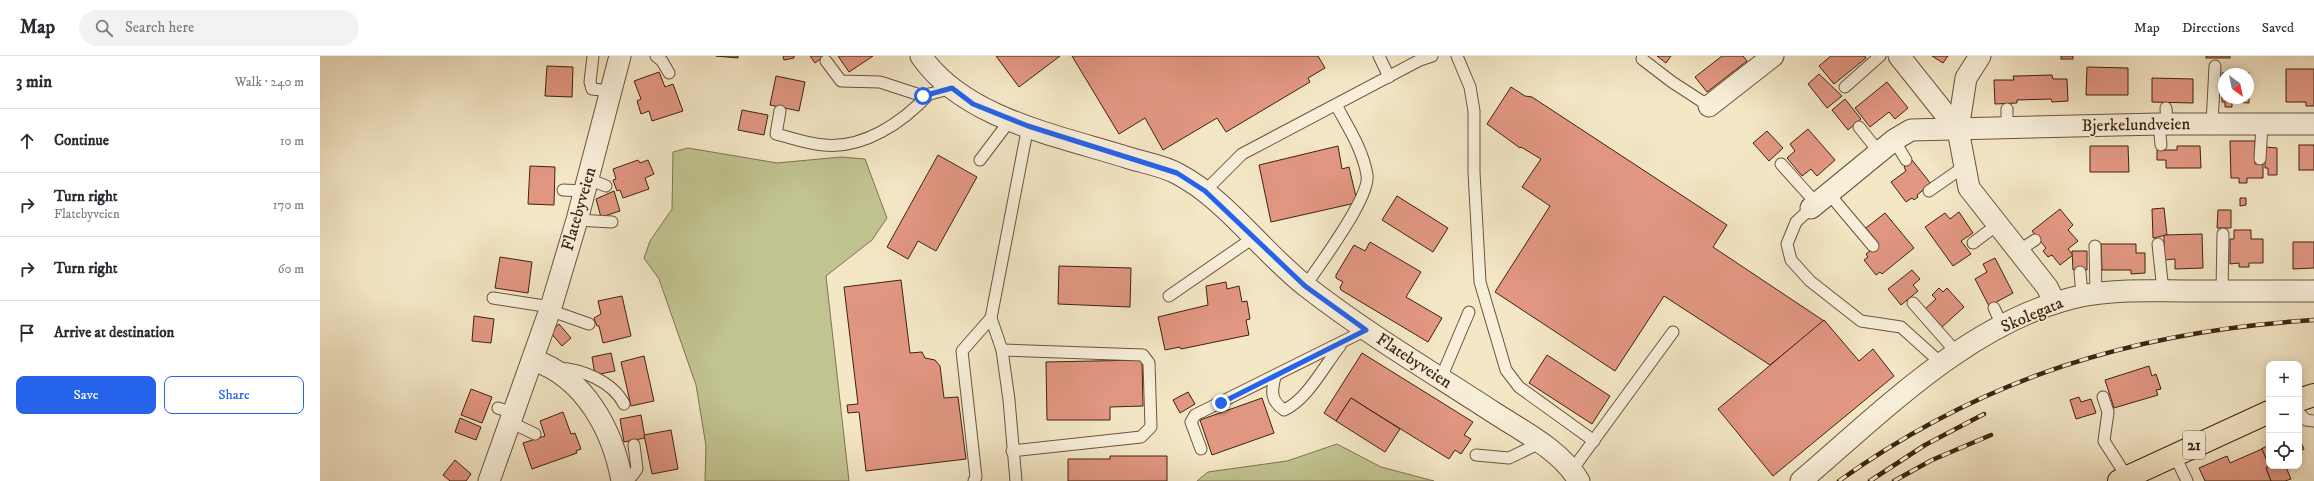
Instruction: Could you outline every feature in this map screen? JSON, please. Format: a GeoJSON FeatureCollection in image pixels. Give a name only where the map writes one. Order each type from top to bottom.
{"type":"FeatureCollection","features":[{"type":"Feature","properties":{"kind":"main road"},"geometry":{"type":"LineString","coordinates":[[2302,399],[2314,395]]}},
{"type":"Feature","properties":{"kind":"main road","name":"21"},"geometry":{"type":"LineString","coordinates":[[2123,479],[2174,454],[2266,413]]}},
{"type":"Feature","properties":{"kind":"street","name":"Flatebyveien"},"geometry":{"type":"LineString","coordinates":[[490,481],[507,414],[533,360],[577,220],[593,185],[620,56]]}},
{"type":"Feature","properties":{"kind":"street"},"geometry":{"type":"LineString","coordinates":[[1709,106],[1773,56]]}},
{"type":"Feature","properties":{"kind":"street"},"geometry":{"type":"LineString","coordinates":[[1980,56],[1966,78],[1958,130],[1969,188],[2047,287],[2055,303]]}},
{"type":"Feature","properties":{"kind":"street","name":"Flatebyveien"},"geometry":{"type":"LineString","coordinates":[[924,57],[952,88],[973,104],[1019,122],[1177,173],[1205,191],[1305,286],[1366,330],[1540,443],[1576,475]]}},
{"type":"Feature","properties":{"kind":"street"},"geometry":{"type":"LineString","coordinates":[[1906,59],[1958,130]]}},
{"type":"Feature","properties":{"kind":"street","name":"Bjerkelundveien"},"geometry":{"type":"LineString","coordinates":[[1820,202],[1887,146],[1911,130],[1958,130],[2007,119],[2164,119],[2212,124],[2314,124]]}},
{"type":"Feature","properties":{"kind":"street","name":"Skolegata"},"geometry":{"type":"LineString","coordinates":[[1801,481],[1998,318],[2089,295],[2162,291],[2314,291]]}},
{"type":"Feature","properties":{"kind":"street"},"geometry":{"type":"LineString","coordinates":[[533,360],[553,368],[582,395],[607,428],[614,446],[622,481]]}},
{"type":"Feature","properties":{"kind":"lane"},"geometry":{"type":"LineString","coordinates":[[593,56],[590,82],[592,89],[612,91]]}},
{"type":"Feature","properties":{"kind":"lane"},"geometry":{"type":"LineString","coordinates":[[656,56],[662,61],[669,73]]}},
{"type":"Feature","properties":{"kind":"lane"},"geometry":{"type":"LineString","coordinates":[[1379,56],[1388,77]]}},
{"type":"Feature","properties":{"kind":"lane"},"geometry":{"type":"LineString","coordinates":[[1205,191],[1242,154],[1420,60],[1432,56]]}},
{"type":"Feature","properties":{"kind":"lane"},"geometry":{"type":"LineString","coordinates":[[1457,56],[1470,87],[1474,112],[1474,172],[1480,282],[1506,370],[1519,387],[1594,441]]}},
{"type":"Feature","properties":{"kind":"lane"},"geometry":{"type":"LineString","coordinates":[[1845,87],[1880,56]]}},
{"type":"Feature","properties":{"kind":"lane"},"geometry":{"type":"LineString","coordinates":[[1642,58],[1672,82],[1709,106]]}},
{"type":"Feature","properties":{"kind":"lane"},"geometry":{"type":"LineString","coordinates":[[826,61],[841,81],[880,82],[923,96],[952,88]]}},
{"type":"Feature","properties":{"kind":"lane"},"geometry":{"type":"LineString","coordinates":[[2212,124],[2215,66]]}},
{"type":"Feature","properties":{"kind":"lane"},"geometry":{"type":"LineString","coordinates":[[780,111],[776,134],[824,145],[843,146],[862,141],[885,129],[917,108],[929,94]]}},
{"type":"Feature","properties":{"kind":"lane"},"geometry":{"type":"LineString","coordinates":[[1305,286],[1356,211],[1368,177],[1359,147],[1336,105]]}},
{"type":"Feature","properties":{"kind":"lane"},"geometry":{"type":"LineString","coordinates":[[2160,145],[2164,119]]}},
{"type":"Feature","properties":{"kind":"lane"},"geometry":{"type":"LineString","coordinates":[[980,160],[1019,122]]}},
{"type":"Feature","properties":{"kind":"lane"},"geometry":{"type":"LineString","coordinates":[[1016,481],[1012,451],[1009,400],[1002,350],[991,318],[1019,122]]}},
{"type":"Feature","properties":{"kind":"lane"},"geometry":{"type":"LineString","coordinates":[[2260,159],[2262,124]]}},
{"type":"Feature","properties":{"kind":"lane"},"geometry":{"type":"LineString","coordinates":[[1858,127],[1906,160]]}},
{"type":"Feature","properties":{"kind":"lane"},"geometry":{"type":"LineString","coordinates":[[1781,164],[1820,202],[1873,246]]}},
{"type":"Feature","properties":{"kind":"lane"},"geometry":{"type":"LineString","coordinates":[[1929,191],[1965,166]]}},
{"type":"Feature","properties":{"kind":"lane"},"geometry":{"type":"LineString","coordinates":[[563,190],[593,185]]}},
{"type":"Feature","properties":{"kind":"lane"},"geometry":{"type":"LineString","coordinates":[[1820,202],[1796,222],[1787,244],[1791,260],[1810,281],[1861,321],[1901,327],[1949,358]]}},
{"type":"Feature","properties":{"kind":"lane"},"geometry":{"type":"LineString","coordinates":[[577,220],[612,222]]}},
{"type":"Feature","properties":{"kind":"lane"},"geometry":{"type":"LineString","coordinates":[[1973,243],[1997,225]]}},
{"type":"Feature","properties":{"kind":"lane"},"geometry":{"type":"LineString","coordinates":[[2222,291],[2223,234]]}},
{"type":"Feature","properties":{"kind":"lane"},"geometry":{"type":"LineString","coordinates":[[1168,296],[1253,238]]}},
{"type":"Feature","properties":{"kind":"lane"},"geometry":{"type":"LineString","coordinates":[[2018,251],[2035,240]]}},
{"type":"Feature","properties":{"kind":"lane"},"geometry":{"type":"LineString","coordinates":[[2158,244],[2162,291]]}},
{"type":"Feature","properties":{"kind":"lane"},"geometry":{"type":"LineString","coordinates":[[2089,295],[2095,246]]}},
{"type":"Feature","properties":{"kind":"lane"},"geometry":{"type":"LineString","coordinates":[[2080,272],[2089,295]]}},
{"type":"Feature","properties":{"kind":"lane"},"geometry":{"type":"LineString","coordinates":[[493,298],[550,309],[589,324]]}},
{"type":"Feature","properties":{"kind":"lane"},"geometry":{"type":"LineString","coordinates":[[1913,303],[1949,358]]}},
{"type":"Feature","properties":{"kind":"lane"},"geometry":{"type":"LineString","coordinates":[[1441,378],[1470,312]]}},
{"type":"Feature","properties":{"kind":"lane"},"geometry":{"type":"LineString","coordinates":[[974,481],[976,477],[962,351],[991,318]]}},
{"type":"Feature","properties":{"kind":"lane"},"geometry":{"type":"LineString","coordinates":[[1201,449],[1191,422],[1195,415],[1275,377],[1366,330]]}},
{"type":"Feature","properties":{"kind":"lane"},"geometry":{"type":"LineString","coordinates":[[1576,475],[1594,441],[1673,332]]}},
{"type":"Feature","properties":{"kind":"lane"},"geometry":{"type":"LineString","coordinates":[[1275,377],[1271,391],[1275,404],[1284,410],[1294,406],[1308,392],[1321,370],[1343,342]]}},
{"type":"Feature","properties":{"kind":"lane"},"geometry":{"type":"LineString","coordinates":[[1002,350],[1143,355],[1149,363],[1151,427],[1141,437],[1012,451]]}},
{"type":"Feature","properties":{"kind":"lane"},"geometry":{"type":"LineString","coordinates":[[553,368],[569,368],[609,386],[619,395],[624,404]]}},
{"type":"Feature","properties":{"kind":"lane"},"geometry":{"type":"LineString","coordinates":[[2103,397],[2108,412],[2104,441],[2123,479]]}},
{"type":"Feature","properties":{"kind":"lane"},"geometry":{"type":"LineString","coordinates":[[507,414],[534,434]]}},
{"type":"Feature","properties":{"kind":"lane"},"geometry":{"type":"LineString","coordinates":[[2302,416],[2306,420],[2314,420]]}},
{"type":"Feature","properties":{"kind":"lane"},"geometry":{"type":"LineString","coordinates":[[1476,455],[1509,458],[1540,443]]}},
{"type":"Feature","properties":{"kind":"lane"},"geometry":{"type":"LineString","coordinates":[[622,481],[632,476],[637,469],[634,445]]}},
{"type":"Feature","properties":{"kind":"lane"},"geometry":{"type":"LineString","coordinates":[[2174,454],[2187,481]]}},
{"type":"Feature","properties":{"kind":"green space"},"geometry":{"type":"Polygon","coordinates":[[[688,148],[777,163],[841,157],[865,159],[887,218],[872,240],[826,276],[849,481],[705,481],[706,446],[696,385],[659,279],[644,258],[650,241],[672,209],[673,152],[688,148]]]}},
{"type":"Feature","properties":{"kind":"green space"},"geometry":{"type":"Polygon","coordinates":[[[1337,444],[1381,467],[1434,481],[1197,481],[1208,472],[1287,461],[1337,444]]]}},
{"type":"Feature","properties":{"kind":"building"},"geometry":{"type":"Polygon","coordinates":[[[716,56],[738,56],[738,58],[716,56]]]}},
{"type":"Feature","properties":{"kind":"building"},"geometry":{"type":"Polygon","coordinates":[[[783,56],[794,56],[794,58],[784,60],[783,56]]]}},
{"type":"Feature","properties":{"kind":"building"},"geometry":{"type":"Polygon","coordinates":[[[810,56],[824,56],[815,63],[810,56]]]}},
{"type":"Feature","properties":{"kind":"building"},"geometry":{"type":"Polygon","coordinates":[[[838,56],[873,56],[849,72],[838,56]]]}},
{"type":"Feature","properties":{"kind":"building"},"geometry":{"type":"Polygon","coordinates":[[[996,56],[1060,56],[1019,87],[996,56]]]}},
{"type":"Feature","properties":{"kind":"building"},"geometry":{"type":"Polygon","coordinates":[[[1072,56],[1318,56],[1325,68],[1308,78],[1310,82],[1226,132],[1217,118],[1163,150],[1145,118],[1119,134],[1072,56]]]}},
{"type":"Feature","properties":{"kind":"building"},"geometry":{"type":"Polygon","coordinates":[[[1657,56],[1671,56],[1666,63],[1657,56]]]}},
{"type":"Feature","properties":{"kind":"building"},"geometry":{"type":"Polygon","coordinates":[[[1722,56],[1743,56],[1747,61],[1707,92],[1695,77],[1722,56]]]}},
{"type":"Feature","properties":{"kind":"building"},"geometry":{"type":"Polygon","coordinates":[[[1831,56],[1865,56],[1866,58],[1834,84],[1819,66],[1831,56]]]}},
{"type":"Feature","properties":{"kind":"building"},"geometry":{"type":"Polygon","coordinates":[[[1932,56],[1948,56],[1943,63],[1932,56]]]}},
{"type":"Feature","properties":{"kind":"building"},"geometry":{"type":"Polygon","coordinates":[[[2061,56],[2073,56],[2073,59],[2061,59],[2061,56]]]}},
{"type":"Feature","properties":{"kind":"building"},"geometry":{"type":"Polygon","coordinates":[[[2206,56],[2230,56],[2230,58],[2206,58],[2206,56]]]}},
{"type":"Feature","properties":{"kind":"building"},"geometry":{"type":"Polygon","coordinates":[[[547,66],[573,67],[572,97],[545,96],[547,66]]]}},
{"type":"Feature","properties":{"kind":"building"},"geometry":{"type":"Polygon","coordinates":[[[2087,67],[2128,68],[2128,95],[2086,95],[2087,67]]]}},
{"type":"Feature","properties":{"kind":"building"},"geometry":{"type":"Polygon","coordinates":[[[2286,69],[2314,69],[2314,106],[2306,106],[2306,102],[2286,102],[2286,69]]]}},
{"type":"Feature","properties":{"kind":"building"},"geometry":{"type":"Polygon","coordinates":[[[659,72],[665,87],[673,84],[683,111],[652,121],[649,111],[641,114],[637,101],[641,99],[634,81],[659,72]]]}},
{"type":"Feature","properties":{"kind":"building"},"geometry":{"type":"Polygon","coordinates":[[[1819,74],[1842,96],[1827,108],[1808,84],[1819,74]]]}},
{"type":"Feature","properties":{"kind":"building"},"geometry":{"type":"Polygon","coordinates":[[[2052,75],[2053,79],[2067,79],[2068,101],[2052,102],[2051,99],[2017,100],[2017,103],[1995,104],[1994,80],[2014,80],[2013,76],[2052,75]]]}},
{"type":"Feature","properties":{"kind":"building"},"geometry":{"type":"Polygon","coordinates":[[[776,76],[805,82],[799,111],[770,105],[776,76]]]}},
{"type":"Feature","properties":{"kind":"building"},"geometry":{"type":"Polygon","coordinates":[[[2152,78],[2193,79],[2193,103],[2152,102],[2152,78]]]}},
{"type":"Feature","properties":{"kind":"building"},"geometry":{"type":"Polygon","coordinates":[[[1887,82],[1908,108],[1895,119],[1889,112],[1870,127],[1855,108],[1887,82]]]}},
{"type":"Feature","properties":{"kind":"building"},"geometry":{"type":"Polygon","coordinates":[[[1511,87],[1525,96],[1532,97],[1727,225],[1713,247],[1824,321],[1770,365],[1664,296],[1615,371],[1495,292],[1550,206],[1522,187],[1541,159],[1521,147],[1520,148],[1487,124],[1511,87]]]}},
{"type":"Feature","properties":{"kind":"building"},"geometry":{"type":"Polygon","coordinates":[[[1845,99],[1861,119],[1848,130],[1832,110],[1845,99]]]}},
{"type":"Feature","properties":{"kind":"building"},"geometry":{"type":"Polygon","coordinates":[[[2225,104],[2232,104],[2232,107],[2225,107],[2225,104]]]}},
{"type":"Feature","properties":{"kind":"building"},"geometry":{"type":"Polygon","coordinates":[[[742,110],[768,115],[764,135],[738,130],[742,110]]]}},
{"type":"Feature","properties":{"kind":"building"},"geometry":{"type":"Polygon","coordinates":[[[1808,129],[1835,160],[1817,176],[1811,169],[1802,176],[1787,158],[1795,151],[1790,144],[1808,129]]]}},
{"type":"Feature","properties":{"kind":"building"},"geometry":{"type":"Polygon","coordinates":[[[1767,131],[1783,148],[1769,161],[1753,143],[1767,131]]]}},
{"type":"Feature","properties":{"kind":"building"},"geometry":{"type":"Polygon","coordinates":[[[2230,141],[2255,141],[2255,164],[2263,164],[2263,178],[2247,178],[2247,183],[2239,183],[2239,178],[2231,178],[2230,141]]]}},
{"type":"Feature","properties":{"kind":"building"},"geometry":{"type":"Polygon","coordinates":[[[2299,145],[2314,145],[2314,170],[2299,170],[2299,145]]]}},
{"type":"Feature","properties":{"kind":"building"},"geometry":{"type":"Polygon","coordinates":[[[1338,146],[1342,169],[1349,167],[1357,201],[1351,204],[1271,222],[1259,165],[1338,146]]]}},
{"type":"Feature","properties":{"kind":"building"},"geometry":{"type":"Polygon","coordinates":[[[2090,146],[2128,146],[2129,172],[2090,172],[2090,146]]]}},
{"type":"Feature","properties":{"kind":"building"},"geometry":{"type":"Polygon","coordinates":[[[2177,146],[2200,146],[2201,168],[2166,168],[2166,160],[2157,160],[2157,150],[2177,150],[2177,146]]]}},
{"type":"Feature","properties":{"kind":"building"},"geometry":{"type":"Polygon","coordinates":[[[2265,147],[2277,148],[2277,175],[2268,175],[2268,168],[2265,168],[2265,147]]]}},
{"type":"Feature","properties":{"kind":"building"},"geometry":{"type":"Polygon","coordinates":[[[938,155],[977,177],[936,251],[918,241],[908,259],[887,247],[938,155]]]}},
{"type":"Feature","properties":{"kind":"building"},"geometry":{"type":"Polygon","coordinates":[[[638,160],[640,163],[648,160],[654,174],[645,178],[649,189],[623,198],[620,190],[617,191],[613,180],[616,179],[613,169],[638,160]]]}},
{"type":"Feature","properties":{"kind":"building"},"geometry":{"type":"Polygon","coordinates":[[[1912,160],[1931,184],[1917,195],[1918,197],[1914,200],[1912,198],[1906,202],[1891,182],[1906,171],[1904,167],[1912,160]]]}},
{"type":"Feature","properties":{"kind":"building"},"geometry":{"type":"Polygon","coordinates":[[[530,166],[555,167],[554,205],[528,204],[530,166]]]}},
{"type":"Feature","properties":{"kind":"building"},"geometry":{"type":"Polygon","coordinates":[[[614,191],[620,211],[601,217],[596,199],[614,191]]]}},
{"type":"Feature","properties":{"kind":"building"},"geometry":{"type":"Polygon","coordinates":[[[1397,196],[1448,228],[1433,252],[1382,220],[1397,196]]]}},
{"type":"Feature","properties":{"kind":"building"},"geometry":{"type":"Polygon","coordinates":[[[2240,198],[2246,198],[2246,205],[2240,206],[2240,198]]]}},
{"type":"Feature","properties":{"kind":"building"},"geometry":{"type":"Polygon","coordinates":[[[2164,208],[2167,235],[2153,238],[2152,209],[2164,208]]]}},
{"type":"Feature","properties":{"kind":"building"},"geometry":{"type":"Polygon","coordinates":[[[2060,209],[2073,225],[2068,230],[2078,241],[2068,249],[2073,255],[2060,265],[2052,255],[2048,257],[2043,251],[2046,248],[2032,231],[2060,209]]]}},
{"type":"Feature","properties":{"kind":"building"},"geometry":{"type":"Polygon","coordinates":[[[2218,210],[2231,210],[2231,228],[2217,228],[2218,210]]]}},
{"type":"Feature","properties":{"kind":"building"},"geometry":{"type":"Polygon","coordinates":[[[1959,212],[1973,233],[1961,241],[1971,254],[1953,266],[1925,227],[1945,213],[1950,219],[1959,212]]]}},
{"type":"Feature","properties":{"kind":"building"},"geometry":{"type":"Polygon","coordinates":[[[1885,213],[1914,248],[1882,274],[1880,272],[1876,275],[1864,260],[1868,257],[1866,254],[1879,244],[1866,228],[1885,213]]]}},
{"type":"Feature","properties":{"kind":"building"},"geometry":{"type":"Polygon","coordinates":[[[2234,230],[2251,230],[2251,239],[2263,239],[2263,263],[2249,263],[2249,267],[2239,267],[2239,263],[2230,264],[2230,239],[2234,239],[2234,230]]]}},
{"type":"Feature","properties":{"kind":"building"},"geometry":{"type":"Polygon","coordinates":[[[2202,234],[2203,268],[2175,269],[2175,259],[2164,260],[2164,235],[2202,234]]]}},
{"type":"Feature","properties":{"kind":"building"},"geometry":{"type":"Polygon","coordinates":[[[1370,242],[1421,272],[1406,297],[1442,318],[1428,342],[1341,290],[1340,287],[1343,282],[1336,278],[1336,275],[1354,245],[1365,251],[1370,242]]]}},
{"type":"Feature","properties":{"kind":"building"},"geometry":{"type":"Polygon","coordinates":[[[2293,242],[2314,242],[2314,268],[2293,269],[2293,242]]]}},
{"type":"Feature","properties":{"kind":"building"},"geometry":{"type":"Polygon","coordinates":[[[2101,244],[2136,244],[2136,253],[2145,253],[2145,273],[2131,274],[2131,270],[2102,270],[2101,244]]]}},
{"type":"Feature","properties":{"kind":"building"},"geometry":{"type":"Polygon","coordinates":[[[2072,251],[2087,251],[2087,270],[2073,270],[2072,251]]]}},
{"type":"Feature","properties":{"kind":"building"},"geometry":{"type":"Polygon","coordinates":[[[500,257],[532,262],[528,293],[495,288],[500,257]]]}},
{"type":"Feature","properties":{"kind":"building"},"geometry":{"type":"Polygon","coordinates":[[[1995,258],[2013,293],[1989,306],[1975,279],[1987,272],[1983,264],[1995,258]]]}},
{"type":"Feature","properties":{"kind":"building"},"geometry":{"type":"Polygon","coordinates":[[[1059,266],[1131,268],[1130,307],[1058,304],[1059,266]]]}},
{"type":"Feature","properties":{"kind":"building"},"geometry":{"type":"Polygon","coordinates":[[[1912,270],[1920,279],[1913,285],[1918,291],[1901,305],[1888,289],[1912,270]]]}},
{"type":"Feature","properties":{"kind":"building"},"geometry":{"type":"Polygon","coordinates":[[[901,280],[910,353],[922,352],[925,358],[935,360],[940,366],[944,398],[958,397],[966,459],[866,471],[859,412],[848,413],[847,405],[858,404],[844,287],[901,280]]]}},
{"type":"Feature","properties":{"kind":"building"},"geometry":{"type":"Polygon","coordinates":[[[1226,282],[1227,289],[1239,286],[1242,302],[1247,301],[1250,319],[1246,320],[1249,335],[1181,349],[1180,347],[1165,350],[1158,317],[1208,305],[1206,286],[1226,282]]]}},
{"type":"Feature","properties":{"kind":"building"},"geometry":{"type":"Polygon","coordinates":[[[1939,288],[1943,292],[1947,288],[1964,307],[1942,327],[1925,309],[1936,299],[1932,295],[1939,288]]]}},
{"type":"Feature","properties":{"kind":"building"},"geometry":{"type":"Polygon","coordinates":[[[622,296],[631,336],[603,343],[599,326],[597,326],[594,318],[601,314],[598,301],[622,296]]]}},
{"type":"Feature","properties":{"kind":"building"},"geometry":{"type":"Polygon","coordinates":[[[474,316],[494,319],[491,343],[472,341],[474,316]]]}},
{"type":"Feature","properties":{"kind":"building"},"geometry":{"type":"Polygon","coordinates":[[[1824,320],[1859,361],[1873,349],[1894,376],[1773,476],[1718,409],[1824,320]]]}},
{"type":"Feature","properties":{"kind":"building"},"geometry":{"type":"Polygon","coordinates":[[[559,324],[571,338],[562,346],[550,332],[559,324]]]}},
{"type":"Feature","properties":{"kind":"building"},"geometry":{"type":"Polygon","coordinates":[[[611,353],[615,371],[595,375],[592,357],[611,353]]]}},
{"type":"Feature","properties":{"kind":"building"},"geometry":{"type":"Polygon","coordinates":[[[1362,353],[1473,422],[1464,435],[1471,439],[1461,454],[1455,450],[1449,459],[1351,398],[1336,421],[1324,413],[1362,353]]]}},
{"type":"Feature","properties":{"kind":"building"},"geometry":{"type":"Polygon","coordinates":[[[1547,355],[1610,396],[1592,424],[1529,383],[1547,355]]]}},
{"type":"Feature","properties":{"kind":"building"},"geometry":{"type":"Polygon","coordinates":[[[644,356],[654,401],[631,406],[621,362],[644,356]]]}},
{"type":"Feature","properties":{"kind":"building"},"geometry":{"type":"Polygon","coordinates":[[[1142,360],[1143,406],[1110,407],[1110,420],[1047,420],[1046,362],[1142,360]]]}},
{"type":"Feature","properties":{"kind":"building"},"geometry":{"type":"Polygon","coordinates":[[[2149,366],[2152,376],[2156,374],[2161,389],[2156,390],[2158,395],[2114,408],[2105,380],[2149,366]]]}},
{"type":"Feature","properties":{"kind":"building"},"geometry":{"type":"Polygon","coordinates":[[[471,389],[492,397],[482,423],[461,415],[471,389]]]}},
{"type":"Feature","properties":{"kind":"building"},"geometry":{"type":"Polygon","coordinates":[[[1188,392],[1195,404],[1180,413],[1173,400],[1188,392]]]}},
{"type":"Feature","properties":{"kind":"building"},"geometry":{"type":"Polygon","coordinates":[[[2079,397],[2081,402],[2091,399],[2096,413],[2076,419],[2070,400],[2079,397]]]}},
{"type":"Feature","properties":{"kind":"building"},"geometry":{"type":"Polygon","coordinates":[[[1262,398],[1274,433],[1212,455],[1200,420],[1262,398]]]}},
{"type":"Feature","properties":{"kind":"building"},"geometry":{"type":"Polygon","coordinates":[[[1351,398],[1400,429],[1385,452],[1336,421],[1351,398]]]}},
{"type":"Feature","properties":{"kind":"building"},"geometry":{"type":"Polygon","coordinates":[[[563,412],[571,434],[575,433],[581,449],[576,451],[577,453],[532,469],[523,443],[545,436],[540,421],[563,412]]]}},
{"type":"Feature","properties":{"kind":"building"},"geometry":{"type":"Polygon","coordinates":[[[641,415],[645,438],[624,442],[620,419],[641,415]]]}},
{"type":"Feature","properties":{"kind":"building"},"geometry":{"type":"Polygon","coordinates":[[[460,418],[481,427],[476,440],[455,432],[460,418]]]}},
{"type":"Feature","properties":{"kind":"building"},"geometry":{"type":"Polygon","coordinates":[[[671,430],[678,469],[652,474],[644,435],[671,430]]]}},
{"type":"Feature","properties":{"kind":"building"},"geometry":{"type":"Polygon","coordinates":[[[2266,446],[2266,460],[2261,449],[2266,446]]]}},
{"type":"Feature","properties":{"kind":"building"},"geometry":{"type":"Polygon","coordinates":[[[2262,449],[2266,459],[2266,469],[2271,481],[2205,481],[2199,468],[2227,456],[2230,463],[2262,449]]]}},
{"type":"Feature","properties":{"kind":"building"},"geometry":{"type":"Polygon","coordinates":[[[1110,456],[1167,456],[1167,481],[1068,481],[1068,459],[1110,459],[1110,456]]]}},
{"type":"Feature","properties":{"kind":"building"},"geometry":{"type":"Polygon","coordinates":[[[455,460],[471,474],[466,481],[450,481],[443,475],[455,460]]]}},
{"type":"Feature","properties":{"kind":"building"},"geometry":{"type":"Polygon","coordinates":[[[2266,469],[2287,469],[2291,479],[2285,481],[2271,481],[2266,469]]]}},
{"type":"Feature","properties":{"kind":"railway"},"geometry":{"type":"LineString","coordinates":[[1839,481],[1894,445],[1950,414],[2006,387],[2064,366],[2124,348],[2186,335],[2249,326],[2314,320]]}},
{"type":"Feature","properties":{"kind":"railway"},"geometry":{"type":"LineString","coordinates":[[1870,481],[1925,445],[1984,414]]}},
{"type":"Feature","properties":{"kind":"railway"},"geometry":{"type":"LineString","coordinates":[[1894,481],[1932,460],[1991,435]]}},
{"type":"Feature","properties":{"kind":"route"},"geometry":{"type":"LineString","coordinates":[[923,96],[952,88],[973,104],[1028,126],[1177,173],[1205,191],[1305,286],[1366,330],[1221,403]]}}]}
